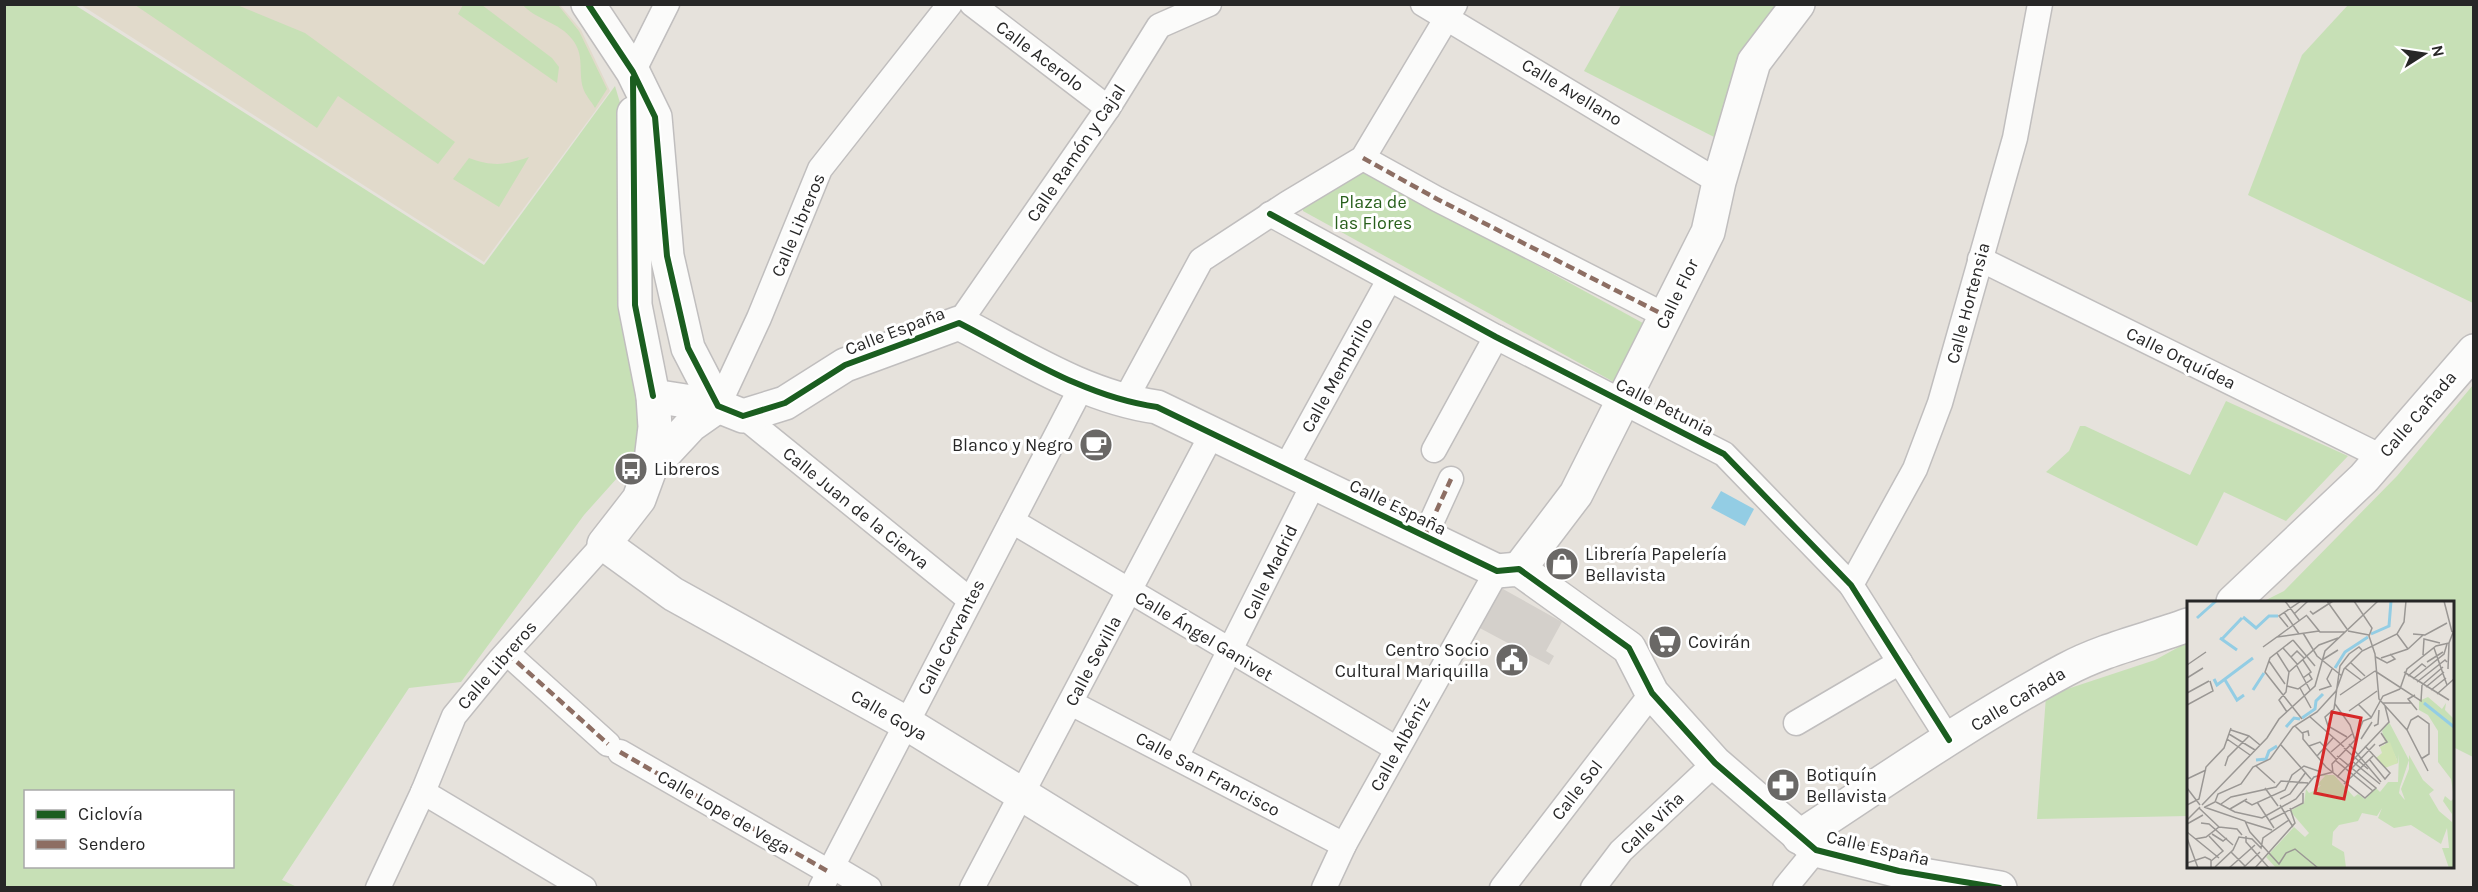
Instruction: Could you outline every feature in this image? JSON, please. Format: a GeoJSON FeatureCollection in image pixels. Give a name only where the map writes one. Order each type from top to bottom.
{"type":"FeatureCollection","features":[{"type":"Feature","properties":{"kind":"street"},"geometry":{"type":"LineString","coordinates":[[588,4],[633,72],[655,117],[667,256],[688,348],[730,411]]}},
{"type":"Feature","properties":{"kind":"street"},"geometry":{"type":"LineString","coordinates":[[650,469],[655,427],[652,396],[635,305],[633,72],[667,4]]}},
{"type":"Feature","properties":{"kind":"street","name":"Calle Libreros"},"geometry":{"type":"LineString","coordinates":[[639,499],[653,496],[709,430],[730,411],[759,318],[820,169],[950,4]]}},
{"type":"Feature","properties":{"kind":"street","name":"Calle Acerolo"},"geometry":{"type":"LineString","coordinates":[[972,4],[1108,108]]}},
{"type":"Feature","properties":{"kind":"street","name":"Calle Ramón y Cajal"},"geometry":{"type":"LineString","coordinates":[[959,323],[1108,108],[1159,26],[1209,4]]}},
{"type":"Feature","properties":{"kind":"street","name":"Calle Avellano"},"geometry":{"type":"LineString","coordinates":[[1423,4],[1451,11],[1719,182]]}},
{"type":"Feature","properties":{"kind":"street","name":"Calle Flor"},"geometry":{"type":"LineString","coordinates":[[1508,570],[1576,494],[1623,403],[1708,232],[1719,182],[1754,62],[1798,4]]}},
{"type":"Feature","properties":{"kind":"street","name":"Calle Hortensia"},"geometry":{"type":"LineString","coordinates":[[1851,585],[1915,469],[1940,403],[2015,138],[2040,4]]}},
{"type":"Feature","properties":{"kind":"street"},"geometry":{"type":"LineString","coordinates":[[1124,402],[1201,260],[1270,214],[1363,158],[1451,11]]}},
{"type":"Feature","properties":{"kind":"street"},"geometry":{"type":"LineString","coordinates":[[1363,158],[1437,199],[1666,316]]}},
{"type":"Feature","properties":{"kind":"street","name":"Calle Petunia"},"geometry":{"type":"LineString","coordinates":[[1270,214],[1496,337],[1724,454],[1851,585],[1949,740]]}},
{"type":"Feature","properties":{"kind":"street","name":"Calle Orquídea"},"geometry":{"type":"LineString","coordinates":[[1980,259],[2382,457]]}},
{"type":"Feature","properties":{"kind":"street","name":"Calle Membrillo"},"geometry":{"type":"LineString","coordinates":[[1285,469],[1389,280]]}},
{"type":"Feature","properties":{"kind":"street","name":"Calle España"},"geometry":{"type":"LineString","coordinates":[[730,411],[785,404],[845,365],[959,323],[1082,386],[1124,402],[1157,407],[1425,536],[1508,570],[1629,648],[1652,693],[1715,763],[1808,844],[1898,880],[2000,888]]}},
{"type":"Feature","properties":{"kind":"street"},"geometry":{"type":"LineString","coordinates":[[1434,450],[1496,337]]}},
{"type":"Feature","properties":{"kind":"street","name":"Calle Cañada"},"geometry":{"type":"LineString","coordinates":[[2235,601],[2364,478],[2474,351]]}},
{"type":"Feature","properties":{"kind":"street","name":"Calle Cervantes"},"geometry":{"type":"LineString","coordinates":[[827,875],[1082,386]]}},
{"type":"Feature","properties":{"kind":"street"},"geometry":{"type":"LineString","coordinates":[[652,396],[730,411]]}},
{"type":"Feature","properties":{"kind":"street","name":"Calle Libreros"},"geometry":{"type":"LineString","coordinates":[[378,888],[423,792],[454,716],[604,544],[639,499],[650,469],[692,425],[730,411]]}},
{"type":"Feature","properties":{"kind":"street","name":"Calle Juan de la Cierva"},"geometry":{"type":"LineString","coordinates":[[730,411],[970,600]]}},
{"type":"Feature","properties":{"kind":"street","name":"Calle Sevilla"},"geometry":{"type":"LineString","coordinates":[[972,888],[1023,796],[1212,434]]}},
{"type":"Feature","properties":{"kind":"street"},"geometry":{"type":"LineString","coordinates":[[1425,536],[1451,479]]}},
{"type":"Feature","properties":{"kind":"street","name":"Calle Madrid"},"geometry":{"type":"LineString","coordinates":[[1176,757],[1231,652],[1314,483]]}},
{"type":"Feature","properties":{"kind":"street","name":"Calle Ángel Ganivet"},"geometry":{"type":"LineString","coordinates":[[1012,521],[1397,749]]}},
{"type":"Feature","properties":{"kind":"street","name":"Calle Goya"},"geometry":{"type":"LineString","coordinates":[[604,544],[673,594],[906,723],[1172,887]]}},
{"type":"Feature","properties":{"kind":"street","name":"Calle Albéniz"},"geometry":{"type":"LineString","coordinates":[[1324,888],[1344,845],[1397,749],[1508,570]]}},
{"type":"Feature","properties":{"kind":"street","name":"Calle Cañada"},"geometry":{"type":"LineString","coordinates":[[1808,844],[1949,740],[2065,670],[2106,651],[2187,625]]}},
{"type":"Feature","properties":{"kind":"street","name":"Calle Lope de Vega"},"geometry":{"type":"LineString","coordinates":[[507,653],[614,748],[827,875],[869,888]]}},
{"type":"Feature","properties":{"kind":"street"},"geometry":{"type":"LineString","coordinates":[[1796,723],[1900,662]]}},
{"type":"Feature","properties":{"kind":"street","name":"Calle Sol"},"geometry":{"type":"LineString","coordinates":[[1502,888],[1652,693]]}},
{"type":"Feature","properties":{"kind":"street","name":"Calle San Francisco"},"geometry":{"type":"LineString","coordinates":[[1071,703],[1344,845]]}},
{"type":"Feature","properties":{"kind":"street","name":"Calle Viña"},"geometry":{"type":"LineString","coordinates":[[1593,888],[1621,851],[1715,763]]}},
{"type":"Feature","properties":{"kind":"street"},"geometry":{"type":"LineString","coordinates":[[423,792],[584,888]]}},
{"type":"Feature","properties":{"kind":"street"},"geometry":{"type":"LineString","coordinates":[[1785,888],[1808,844]]}},
{"type":"Feature","properties":{"kind":"shaded area"},"geometry":{"type":"Polygon","coordinates":[[[81,5],[560,5],[581,30],[610,91],[484,262],[81,5]]]}},
{"type":"Feature","properties":{"kind":"shaded area"},"geometry":{"type":"Polygon","coordinates":[[[1503,589],[1562,622],[1546,651],[1554,656],[1549,665],[1476,626],[1494,592],[1503,589]]]}},
{"type":"Feature","properties":{"kind":"green space"},"geometry":{"type":"Polygon","coordinates":[[[5,5],[75,5],[484,265],[615,86],[623,113],[618,291],[644,448],[584,515],[461,682],[409,688],[282,880],[297,887],[5,888],[5,5]]]}},
{"type":"Feature","properties":{"kind":"green space"},"geometry":{"type":"Polygon","coordinates":[[[135,5],[237,5],[305,33],[455,142],[438,164],[338,96],[317,128],[135,5]]]}},
{"type":"Feature","properties":{"kind":"green space"},"geometry":{"type":"Polygon","coordinates":[[[463,5],[482,5],[552,58],[559,67],[557,83],[458,14],[463,5]]]}},
{"type":"Feature","properties":{"kind":"green space"},"geometry":{"type":"Polygon","coordinates":[[[523,5],[558,5],[579,31],[607,89],[595,108],[583,88],[580,57],[572,39],[567,33],[523,5]]]}},
{"type":"Feature","properties":{"kind":"green space"},"geometry":{"type":"Polygon","coordinates":[[[1621,5],[1780,5],[1720,140],[1584,71],[1621,5]]]}},
{"type":"Feature","properties":{"kind":"green space"},"geometry":{"type":"Polygon","coordinates":[[[2348,5],[2473,5],[2473,303],[2248,195],[2302,55],[2348,5]]]}},
{"type":"Feature","properties":{"kind":"green space"},"geometry":{"type":"Polygon","coordinates":[[[529,157],[499,207],[453,179],[469,158],[499,164],[529,157]]]}},
{"type":"Feature","properties":{"kind":"green space","name":"Plaza de las Flores"},"geometry":{"type":"Polygon","coordinates":[[[1365,171],[1652,328],[1621,386],[1303,211],[1303,207],[1365,171]]]}},
{"type":"Feature","properties":{"kind":"green space"},"geometry":{"type":"Polygon","coordinates":[[[2473,385],[2473,757],[2454,748],[2454,601],[2264,601],[2284,591],[2397,476],[2473,385]]]}},
{"type":"Feature","properties":{"kind":"green space"},"geometry":{"type":"Polygon","coordinates":[[[2226,401],[2348,456],[2286,521],[2224,492],[2197,546],[2046,472],[2069,451],[2080,426],[2085,426],[2190,475],[2226,401]]]}},
{"type":"Feature","properties":{"kind":"green space"},"geometry":{"type":"Polygon","coordinates":[[[2187,643],[2187,816],[2037,819],[2046,696],[2155,660],[2187,643]]]}},
{"type":"Feature","properties":{"kind":"water"},"geometry":{"type":"Polygon","coordinates":[[[1721,491],[1754,509],[1745,526],[1711,508],[1721,491]]]}},
{"type":"Feature","properties":{"kind":"marked path"},"geometry":{"type":"LineString","coordinates":[[1363,158],[1437,199],[1666,316]]}},
{"type":"Feature","properties":{"kind":"marked path"},"geometry":{"type":"LineString","coordinates":[[1425,536],[1451,479]]}},
{"type":"Feature","properties":{"kind":"marked path"},"geometry":{"type":"LineString","coordinates":[[507,653],[608,744]]}},
{"type":"Feature","properties":{"kind":"marked path"},"geometry":{"type":"LineString","coordinates":[[620,752],[829,872]]}},
{"type":"Feature","properties":{"kind":"cycle path"},"geometry":{"type":"LineString","coordinates":[[588,4],[633,72],[655,117],[667,256],[688,348],[718,406],[743,416],[785,403],[845,365],[959,323],[1080,385],[1130,402],[1157,407],[1497,571],[1519,569],[1629,648],[1652,693],[1715,763],[1816,850],[1899,871],[2000,888]]}},
{"type":"Feature","properties":{"kind":"cycle path"},"geometry":{"type":"LineString","coordinates":[[633,78],[635,305],[653,396]]}},
{"type":"Feature","properties":{"kind":"cycle path"},"geometry":{"type":"LineString","coordinates":[[1270,214],[1496,337],[1724,454],[1851,585],[1949,740]]}},
{"type":"Feature","properties":{"kind":"place","name":"Blanco y Negro"},"geometry":{"type":"Point","coordinates":[1096,445]}},
{"type":"Feature","properties":{"kind":"place","name":"Libreros"},"geometry":{"type":"Point","coordinates":[631,469]}},
{"type":"Feature","properties":{"kind":"place","name":"Librería Papelería Bellavista"},"geometry":{"type":"Point","coordinates":[1562,564]}},
{"type":"Feature","properties":{"kind":"place","name":"Covirán"},"geometry":{"type":"Point","coordinates":[1665,642]}},
{"type":"Feature","properties":{"kind":"place","name":"Centro Socio Cultural Mariquilla"},"geometry":{"type":"Point","coordinates":[1512,660]}},
{"type":"Feature","properties":{"kind":"place","name":"Botiquín Bellavista"},"geometry":{"type":"Point","coordinates":[1783,785]}}]}
